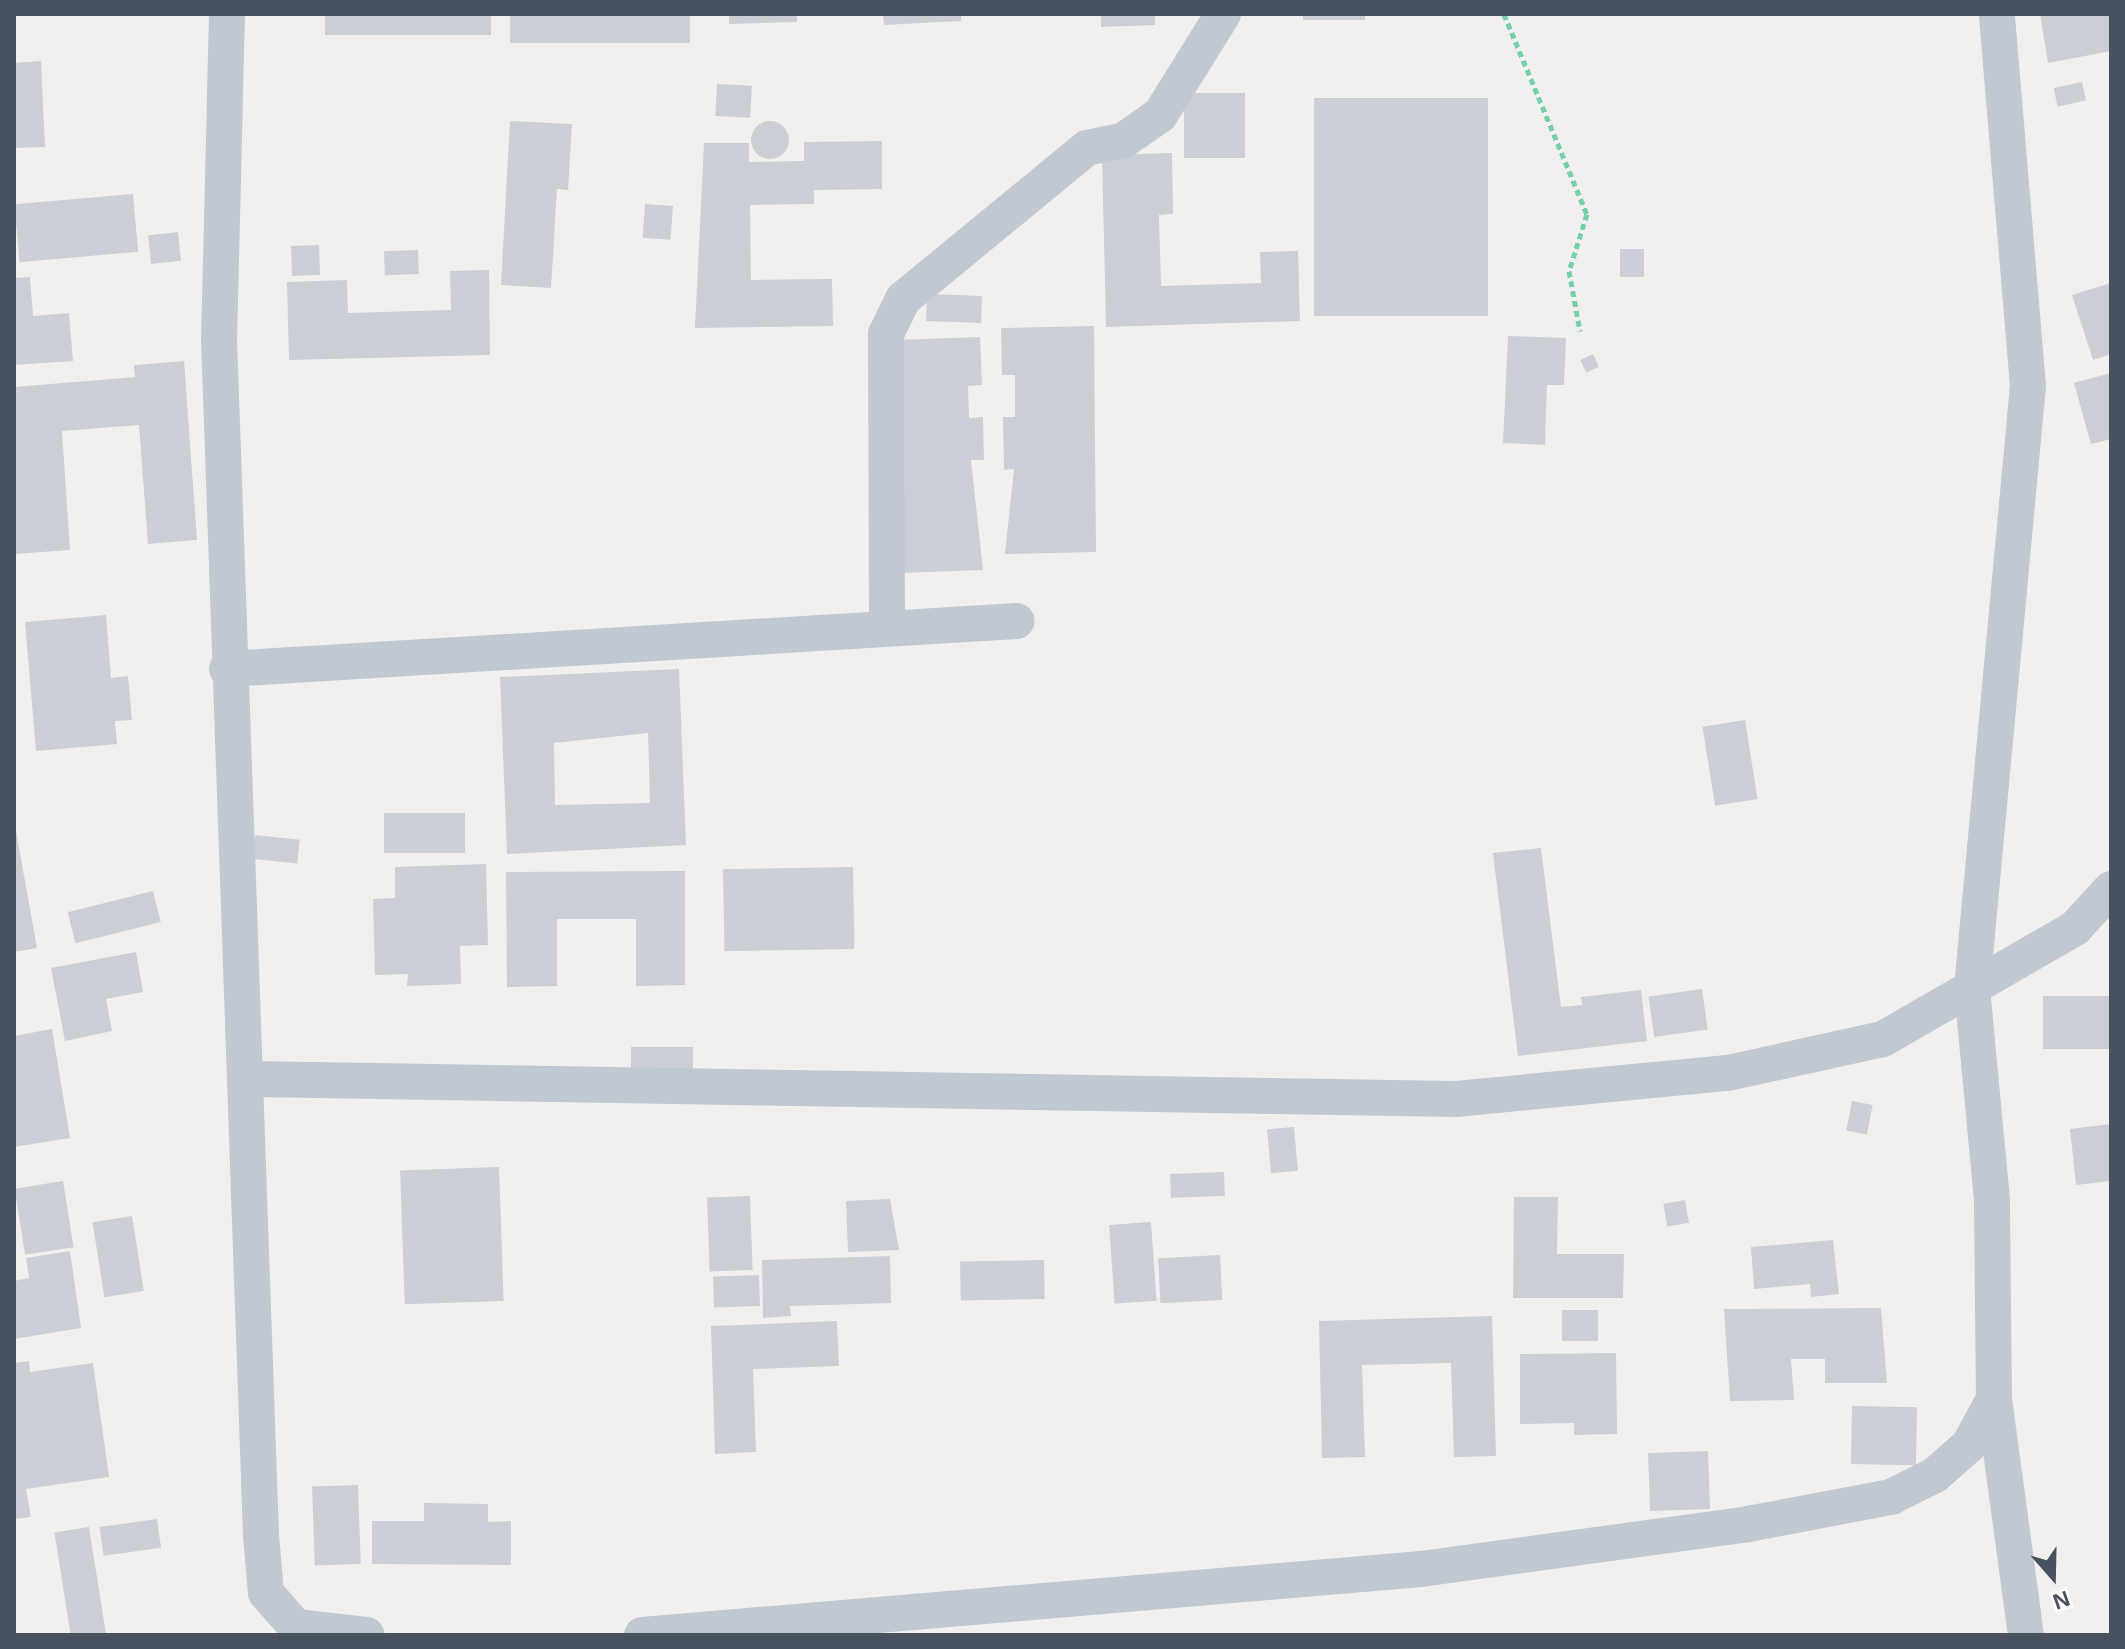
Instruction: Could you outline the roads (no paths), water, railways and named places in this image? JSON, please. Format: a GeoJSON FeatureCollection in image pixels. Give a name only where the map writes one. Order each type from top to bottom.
{"type":"FeatureCollection","features":[{"type":"Feature","properties":{"kind":"street"},"geometry":{"type":"LineString","coordinates":[[227,14],[219,339],[227,669],[247,1079],[266,1593],[296,1627],[367,1635]]}},
{"type":"Feature","properties":{"kind":"street"},"geometry":{"type":"LineString","coordinates":[[887,628],[886,334],[903,299],[1087,148],[1124,140],[1160,115],[1223,14]]}},
{"type":"Feature","properties":{"kind":"street"},"geometry":{"type":"LineString","coordinates":[[1997,14],[2028,386],[1972,988],[1992,1200],[1994,1399],[2026,1635]]}},
{"type":"Feature","properties":{"kind":"street"},"geometry":{"type":"LineString","coordinates":[[227,669],[1017,621]]}},
{"type":"Feature","properties":{"kind":"street"},"geometry":{"type":"LineString","coordinates":[[247,1079],[1456,1099],[1728,1073],[1883,1039],[2075,928],[2111,889]]}},
{"type":"Feature","properties":{"kind":"street"},"geometry":{"type":"LineString","coordinates":[[642,1635],[1421,1569],[1748,1524],[1891,1497],[1935,1475],[1969,1445],[1994,1399]]}}]}
